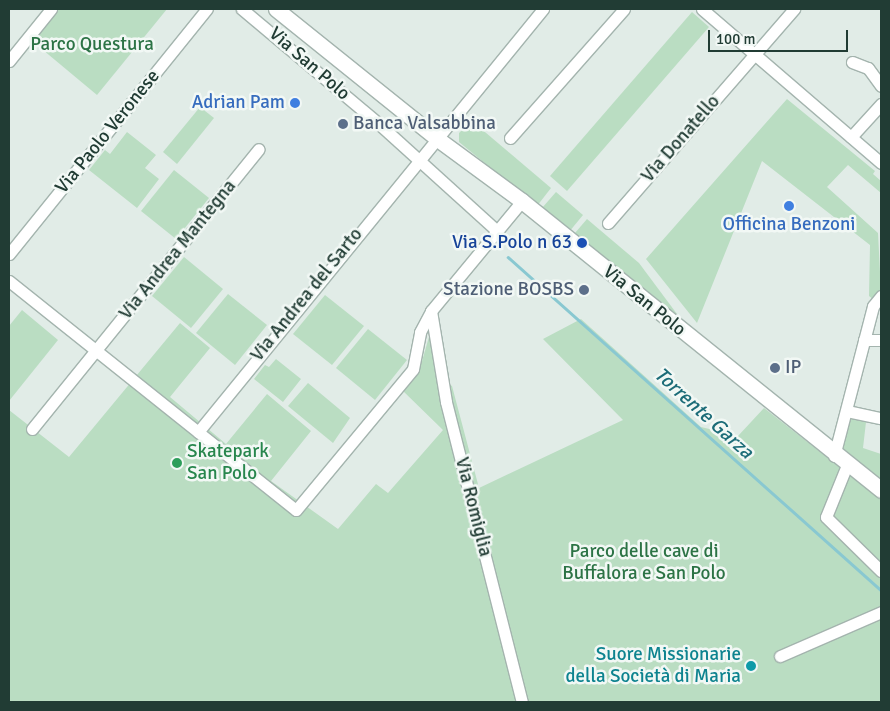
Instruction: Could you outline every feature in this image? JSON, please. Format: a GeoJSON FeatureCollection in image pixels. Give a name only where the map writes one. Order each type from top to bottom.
{"type":"FeatureCollection","features":[{"type":"Feature","properties":{"kind":"main road","name":"Via San Polo"},"geometry":{"type":"LineString","coordinates":[[276,9],[439,140],[522,202],[834,456],[881,490]]}},
{"type":"Feature","properties":{"kind":"street"},"geometry":{"type":"LineString","coordinates":[[9,61],[51,9]]}},
{"type":"Feature","properties":{"kind":"street","name":"Via Paolo Veronese"},"geometry":{"type":"LineString","coordinates":[[9,254],[207,9]]}},
{"type":"Feature","properties":{"kind":"street","name":"Via San Polo"},"geometry":{"type":"LineString","coordinates":[[242,9],[419,159],[496,230]]}},
{"type":"Feature","properties":{"kind":"street"},"geometry":{"type":"LineString","coordinates":[[419,159],[439,140],[543,9]]}},
{"type":"Feature","properties":{"kind":"street"},"geometry":{"type":"LineString","coordinates":[[510,138],[624,9]]}},
{"type":"Feature","properties":{"kind":"street"},"geometry":{"type":"LineString","coordinates":[[702,9],[881,163]]}},
{"type":"Feature","properties":{"kind":"street","name":"Via Donatello"},"geometry":{"type":"LineString","coordinates":[[608,223],[794,9]]}},
{"type":"Feature","properties":{"kind":"street"},"geometry":{"type":"LineString","coordinates":[[852,62],[868,68],[881,86]]}},
{"type":"Feature","properties":{"kind":"street"},"geometry":{"type":"LineString","coordinates":[[851,137],[881,104]]}},
{"type":"Feature","properties":{"kind":"street","name":"Via Andrea Mantegna"},"geometry":{"type":"LineString","coordinates":[[32,429],[259,149]]}},
{"type":"Feature","properties":{"kind":"street","name":"Via Andrea del Sarto"},"geometry":{"type":"LineString","coordinates":[[198,432],[419,159]]}},
{"type":"Feature","properties":{"kind":"street"},"geometry":{"type":"LineString","coordinates":[[9,281],[296,510],[413,369],[420,332],[431,311],[496,230],[522,202]]}},
{"type":"Feature","properties":{"kind":"street"},"geometry":{"type":"LineString","coordinates":[[834,456],[873,306],[881,296]]}},
{"type":"Feature","properties":{"kind":"street","name":"Via Romiglia"},"geometry":{"type":"LineString","coordinates":[[431,311],[446,402],[522,702]]}},
{"type":"Feature","properties":{"kind":"street"},"geometry":{"type":"LineString","coordinates":[[864,340],[881,340]]}},
{"type":"Feature","properties":{"kind":"street"},"geometry":{"type":"LineString","coordinates":[[847,411],[881,418]]}},
{"type":"Feature","properties":{"kind":"street"},"geometry":{"type":"LineString","coordinates":[[847,465],[826,517],[881,571]]}},
{"type":"Feature","properties":{"kind":"street"},"geometry":{"type":"LineString","coordinates":[[780,656],[881,612]]}},
{"type":"Feature","properties":{"kind":"green space","name":"Parco Questura"},"geometry":{"type":"Polygon","coordinates":[[[57,9],[167,9],[97,95],[31,40],[57,9]]]}},
{"type":"Feature","properties":{"kind":"green space"},"geometry":{"type":"Polygon","coordinates":[[[692,12],[709,27],[567,191],[550,176],[692,12]]]}},
{"type":"Feature","properties":{"kind":"green space"},"geometry":{"type":"Polygon","coordinates":[[[787,99],[875,171],[873,174],[881,181],[881,193],[848,165],[827,187],[878,233],[881,291],[874,300],[869,296],[870,245],[762,161],[697,323],[646,259],[787,99]]]}},
{"type":"Feature","properties":{"kind":"green space"},"geometry":{"type":"Polygon","coordinates":[[[200,107],[214,118],[177,164],[163,152],[200,107]]]}},
{"type":"Feature","properties":{"kind":"green space"},"geometry":{"type":"Polygon","coordinates":[[[472,121],[551,188],[537,206],[459,142],[459,133],[472,121]]]}},
{"type":"Feature","properties":{"kind":"green space"},"geometry":{"type":"Polygon","coordinates":[[[127,132],[156,155],[145,168],[159,179],[137,208],[89,170],[105,150],[110,154],[127,132]]]}},
{"type":"Feature","properties":{"kind":"green space"},"geometry":{"type":"Polygon","coordinates":[[[174,170],[209,198],[176,239],[141,211],[174,170]]]}},
{"type":"Feature","properties":{"kind":"green space"},"geometry":{"type":"Polygon","coordinates":[[[556,192],[583,215],[569,232],[542,208],[556,192]]]}},
{"type":"Feature","properties":{"kind":"green space"},"geometry":{"type":"Polygon","coordinates":[[[587,219],[639,263],[677,314],[673,318],[575,233],[587,219]]]}},
{"type":"Feature","properties":{"kind":"green space"},"geometry":{"type":"Polygon","coordinates":[[[184,257],[223,289],[191,328],[152,296],[184,257]]]}},
{"type":"Feature","properties":{"kind":"green space"},"geometry":{"type":"Polygon","coordinates":[[[228,294],[267,325],[235,365],[196,333],[228,294]]]}},
{"type":"Feature","properties":{"kind":"green space"},"geometry":{"type":"Polygon","coordinates":[[[325,295],[364,326],[332,365],[293,334],[325,295]]]}},
{"type":"Feature","properties":{"kind":"green space"},"geometry":{"type":"Polygon","coordinates":[[[22,310],[58,340],[9,401],[9,326],[22,310]]]}},
{"type":"Feature","properties":{"kind":"green space","name":"Parco delle cave di Buffalora e San Polo"},"geometry":{"type":"Polygon","coordinates":[[[581,319],[701,427],[738,436],[764,408],[833,462],[843,450],[850,417],[866,422],[863,448],[881,454],[881,702],[9,702],[9,410],[69,457],[180,323],[210,348],[170,397],[226,444],[267,394],[311,431],[271,481],[338,529],[376,484],[388,493],[443,430],[402,390],[420,368],[433,323],[442,380],[452,386],[479,488],[623,420],[543,339],[581,319]]]}},
{"type":"Feature","properties":{"kind":"green space"},"geometry":{"type":"Polygon","coordinates":[[[368,329],[407,360],[375,400],[336,368],[368,329]]]}},
{"type":"Feature","properties":{"kind":"green space"},"geometry":{"type":"Polygon","coordinates":[[[276,359],[301,379],[283,402],[254,379],[265,365],[269,367],[276,359]]]}},
{"type":"Feature","properties":{"kind":"green space"},"geometry":{"type":"Polygon","coordinates":[[[308,383],[350,418],[333,443],[288,406],[308,383]]]}},
{"type":"Feature","properties":{"kind":"waterway","name":"Torrente Garza"},"geometry":{"type":"LineString","coordinates":[[508,257],[881,590]]}},
{"type":"Feature","properties":{"kind":"place","name":"Adrian Pam"},"geometry":{"type":"Point","coordinates":[295,103]}},
{"type":"Feature","properties":{"kind":"place","name":"Banca Valsabbina"},"geometry":{"type":"Point","coordinates":[343,124]}},
{"type":"Feature","properties":{"kind":"place","name":"Officina Benzoni"},"geometry":{"type":"Point","coordinates":[789,206]}},
{"type":"Feature","properties":{"kind":"place","name":"Via S.Polo n 63"},"geometry":{"type":"Point","coordinates":[582,243]}},
{"type":"Feature","properties":{"kind":"place","name":"Stazione BOSBS"},"geometry":{"type":"Point","coordinates":[584,290]}},
{"type":"Feature","properties":{"kind":"place","name":"IP"},"geometry":{"type":"Point","coordinates":[775,368]}},
{"type":"Feature","properties":{"kind":"place","name":"Skatepark San Polo"},"geometry":{"type":"Point","coordinates":[177,463]}},
{"type":"Feature","properties":{"kind":"place","name":"Suore Missionarie della Società di Maria"},"geometry":{"type":"Point","coordinates":[751,666]}}]}
